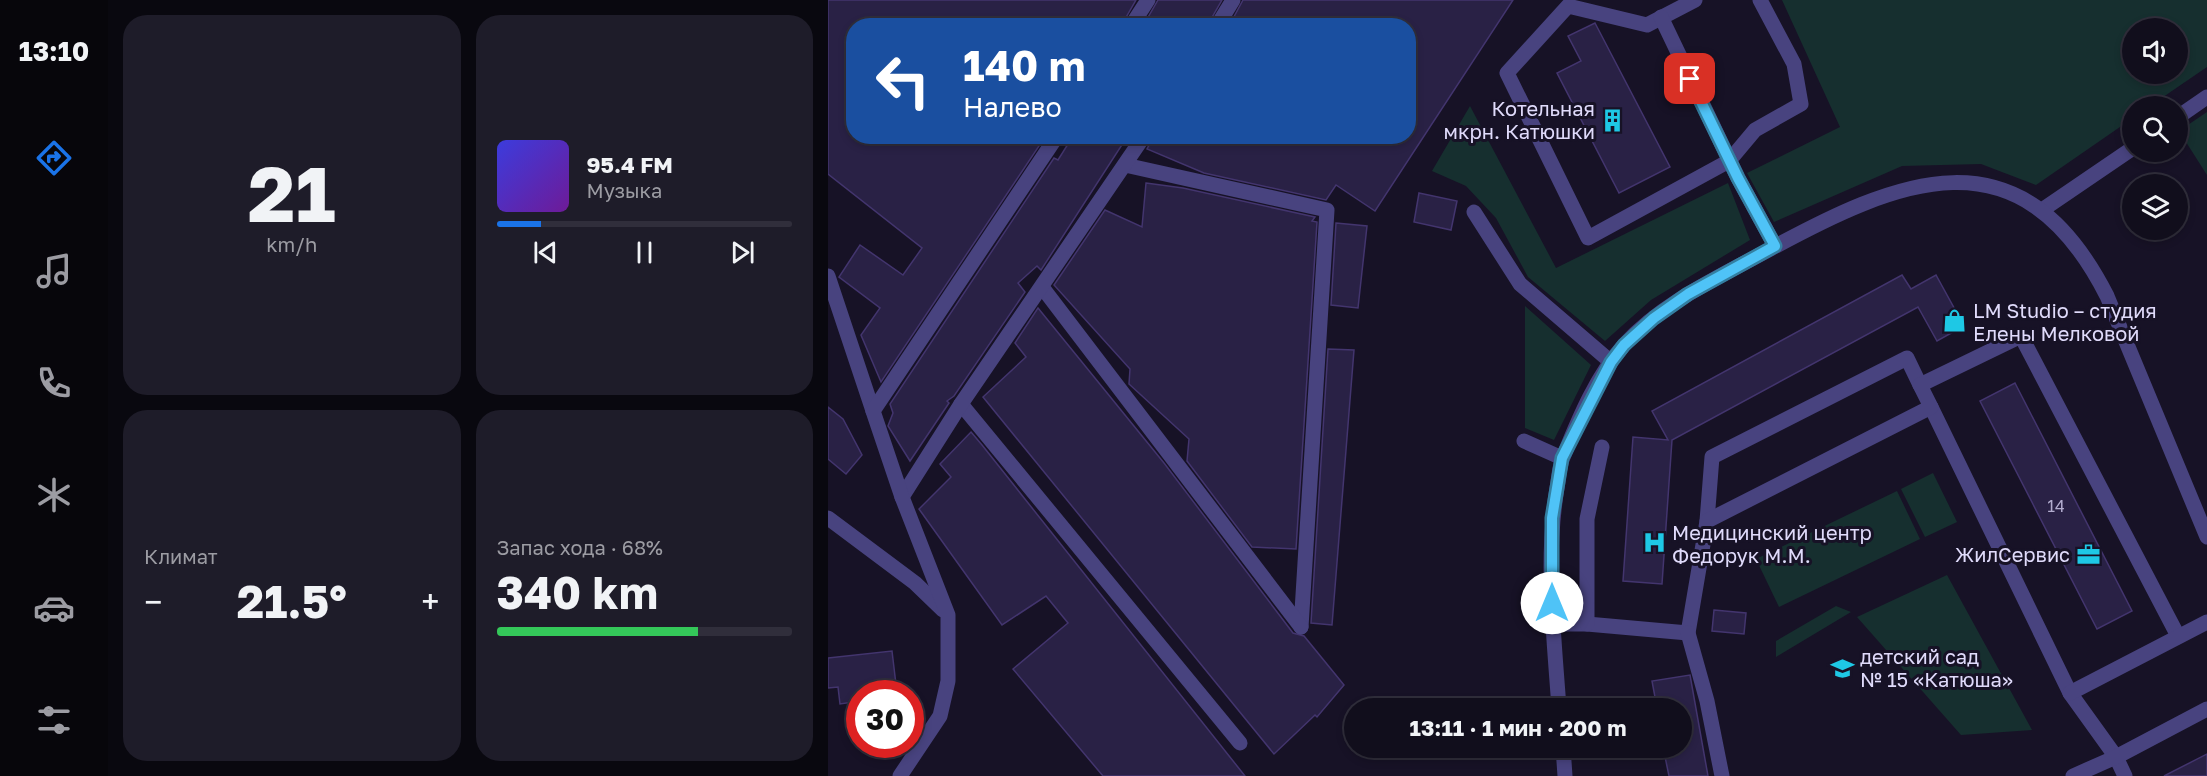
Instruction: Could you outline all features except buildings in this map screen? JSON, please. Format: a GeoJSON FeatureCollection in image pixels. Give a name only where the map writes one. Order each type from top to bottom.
{"type":"FeatureCollection","features":[{"type":"Feature","properties":{"kind":"street"},"geometry":{"type":"LineString","coordinates":[[1136,18],[1148,0]]}},
{"type":"Feature","properties":{"kind":"street"},"geometry":{"type":"LineString","coordinates":[[1221,18],[1233,0]]}},
{"type":"Feature","properties":{"kind":"street"},"geometry":{"type":"LineString","coordinates":[[1695,0],[1647,25],[1568,6],[1507,73],[1588,238],[1729,161],[1755,130],[1801,104],[1794,64],[1760,0]]}},
{"type":"Feature","properties":{"kind":"street"},"geometry":{"type":"LineString","coordinates":[[1662,18],[1729,161],[1775,246]]}},
{"type":"Feature","properties":{"kind":"street"},"geometry":{"type":"LineString","coordinates":[[2188,110],[2207,97]]}},
{"type":"Feature","properties":{"kind":"street"},"geometry":{"type":"LineString","coordinates":[[873,411],[1052,144]]}},
{"type":"Feature","properties":{"kind":"street"},"geometry":{"type":"LineString","coordinates":[[902,497],[961,404],[1139,144]]}},
{"type":"Feature","properties":{"kind":"street"},"geometry":{"type":"LineString","coordinates":[[2042,210],[2122,155]]}},
{"type":"Feature","properties":{"kind":"street"},"geometry":{"type":"LineString","coordinates":[[1042,287],[1301,627],[1327,210],[1125,165]]}},
{"type":"Feature","properties":{"kind":"street"},"geometry":{"type":"LineString","coordinates":[[1558,698],[1553,624],[1552,518],[1562,458],[1611,362],[1624,345],[1654,318],[1688,294],[1775,246],[1889,192],[1928,183],[1977,182],[2009,191],[2042,210],[2090,260],[2207,537]]}},
{"type":"Feature","properties":{"kind":"street"},"geometry":{"type":"LineString","coordinates":[[1474,212],[1520,284],[1611,362]]}},
{"type":"Feature","properties":{"kind":"street"},"geometry":{"type":"LineString","coordinates":[[828,276],[902,497],[948,615],[948,681],[940,716],[900,776]]}},
{"type":"Feature","properties":{"kind":"street"},"geometry":{"type":"LineString","coordinates":[[1920,385],[2020,336],[2178,636]]}},
{"type":"Feature","properties":{"kind":"street"},"geometry":{"type":"LineString","coordinates":[[1722,776],[1707,701],[1688,633],[1707,521],[1712,457],[1907,358],[2070,693],[2116,757],[2125,776]]}},
{"type":"Feature","properties":{"kind":"street"},"geometry":{"type":"LineString","coordinates":[[961,404],[1240,743]]}},
{"type":"Feature","properties":{"kind":"street"},"geometry":{"type":"LineString","coordinates":[[1707,521],[1931,407]]}},
{"type":"Feature","properties":{"kind":"street"},"geometry":{"type":"LineString","coordinates":[[1524,441],[1562,458]]}},
{"type":"Feature","properties":{"kind":"street"},"geometry":{"type":"LineString","coordinates":[[1587,624],[1587,519],[1602,447]]}},
{"type":"Feature","properties":{"kind":"street"},"geometry":{"type":"LineString","coordinates":[[828,518],[915,583],[948,615]]}},
{"type":"Feature","properties":{"kind":"street"},"geometry":{"type":"LineString","coordinates":[[2070,693],[2207,622]]}},
{"type":"Feature","properties":{"kind":"street"},"geometry":{"type":"LineString","coordinates":[[1553,624],[1587,624],[1688,633]]}},
{"type":"Feature","properties":{"kind":"street"},"geometry":{"type":"LineString","coordinates":[[2073,776],[2116,757],[2207,709]]}},
{"type":"Feature","properties":{"kind":"street"},"geometry":{"type":"LineString","coordinates":[[1564,758],[1565,776]]}},
{"type":"Feature","properties":{"kind":"green space"},"geometry":{"type":"Polygon","coordinates":[[[1782,0],[2207,0],[2207,67],[2188,80],[2188,18],[2122,18],[2122,84],[2182,84],[2165,96],[2122,96],[2122,126],[2036,185],[1981,164],[1902,166],[1774,222],[1747,173],[1840,127],[1782,0]]]}},
{"type":"Feature","properties":{"kind":"green space"},"geometry":{"type":"Polygon","coordinates":[[[1470,106],[1556,268],[1728,183],[1750,240],[1651,300],[1605,341],[1528,277],[1496,218],[1466,186],[1432,171],[1470,106]]]}},
{"type":"Feature","properties":{"kind":"green space"},"geometry":{"type":"Polygon","coordinates":[[[2207,112],[2207,175],[2188,145],[2188,125],[2207,112]]]}},
{"type":"Feature","properties":{"kind":"green space"},"geometry":{"type":"Polygon","coordinates":[[[1525,306],[1591,365],[1554,440],[1525,428],[1525,306]]]}},
{"type":"Feature","properties":{"kind":"green space"},"geometry":{"type":"Polygon","coordinates":[[[1933,473],[1957,522],[1925,537],[1901,489],[1933,473]]]}},
{"type":"Feature","properties":{"kind":"green space"},"geometry":{"type":"Polygon","coordinates":[[[1897,491],[1920,539],[1779,607],[1756,559],[1897,491]]]}},
{"type":"Feature","properties":{"kind":"green space"},"geometry":{"type":"Polygon","coordinates":[[[1947,575],[2032,730],[1961,735],[1857,617],[1947,575]]]}},
{"type":"Feature","properties":{"kind":"green space"},"geometry":{"type":"Polygon","coordinates":[[[1836,606],[1851,612],[1776,657],[1776,641],[1836,606]]]}},
{"type":"Feature","properties":{"kind":"place","name":"Котельная мкрн. Катюшки"},"geometry":{"type":"Point","coordinates":[1613,120]}},
{"type":"Feature","properties":{"kind":"place","name":"LM Studio – студия Елены Мелковой"},"geometry":{"type":"Point","coordinates":[1955,321]}},
{"type":"Feature","properties":{"kind":"place","name":"Медицинский центр Федорук М.М."},"geometry":{"type":"Point","coordinates":[1654,543]}},
{"type":"Feature","properties":{"kind":"place","name":"ЖилСервис"},"geometry":{"type":"Point","coordinates":[2088,554]}},
{"type":"Feature","properties":{"kind":"place","name":"детский сад № 15 «Катюша»"},"geometry":{"type":"Point","coordinates":[1842,668]}},
{"type":"Feature","properties":{"kind":"route"},"geometry":{"type":"LineString","coordinates":[[1552,603],[1552,518],[1562,458],[1590,398],[1611,362],[1624,345],[1654,318],[1688,294],[1775,246],[1738,178],[1690,79]]}}]}
